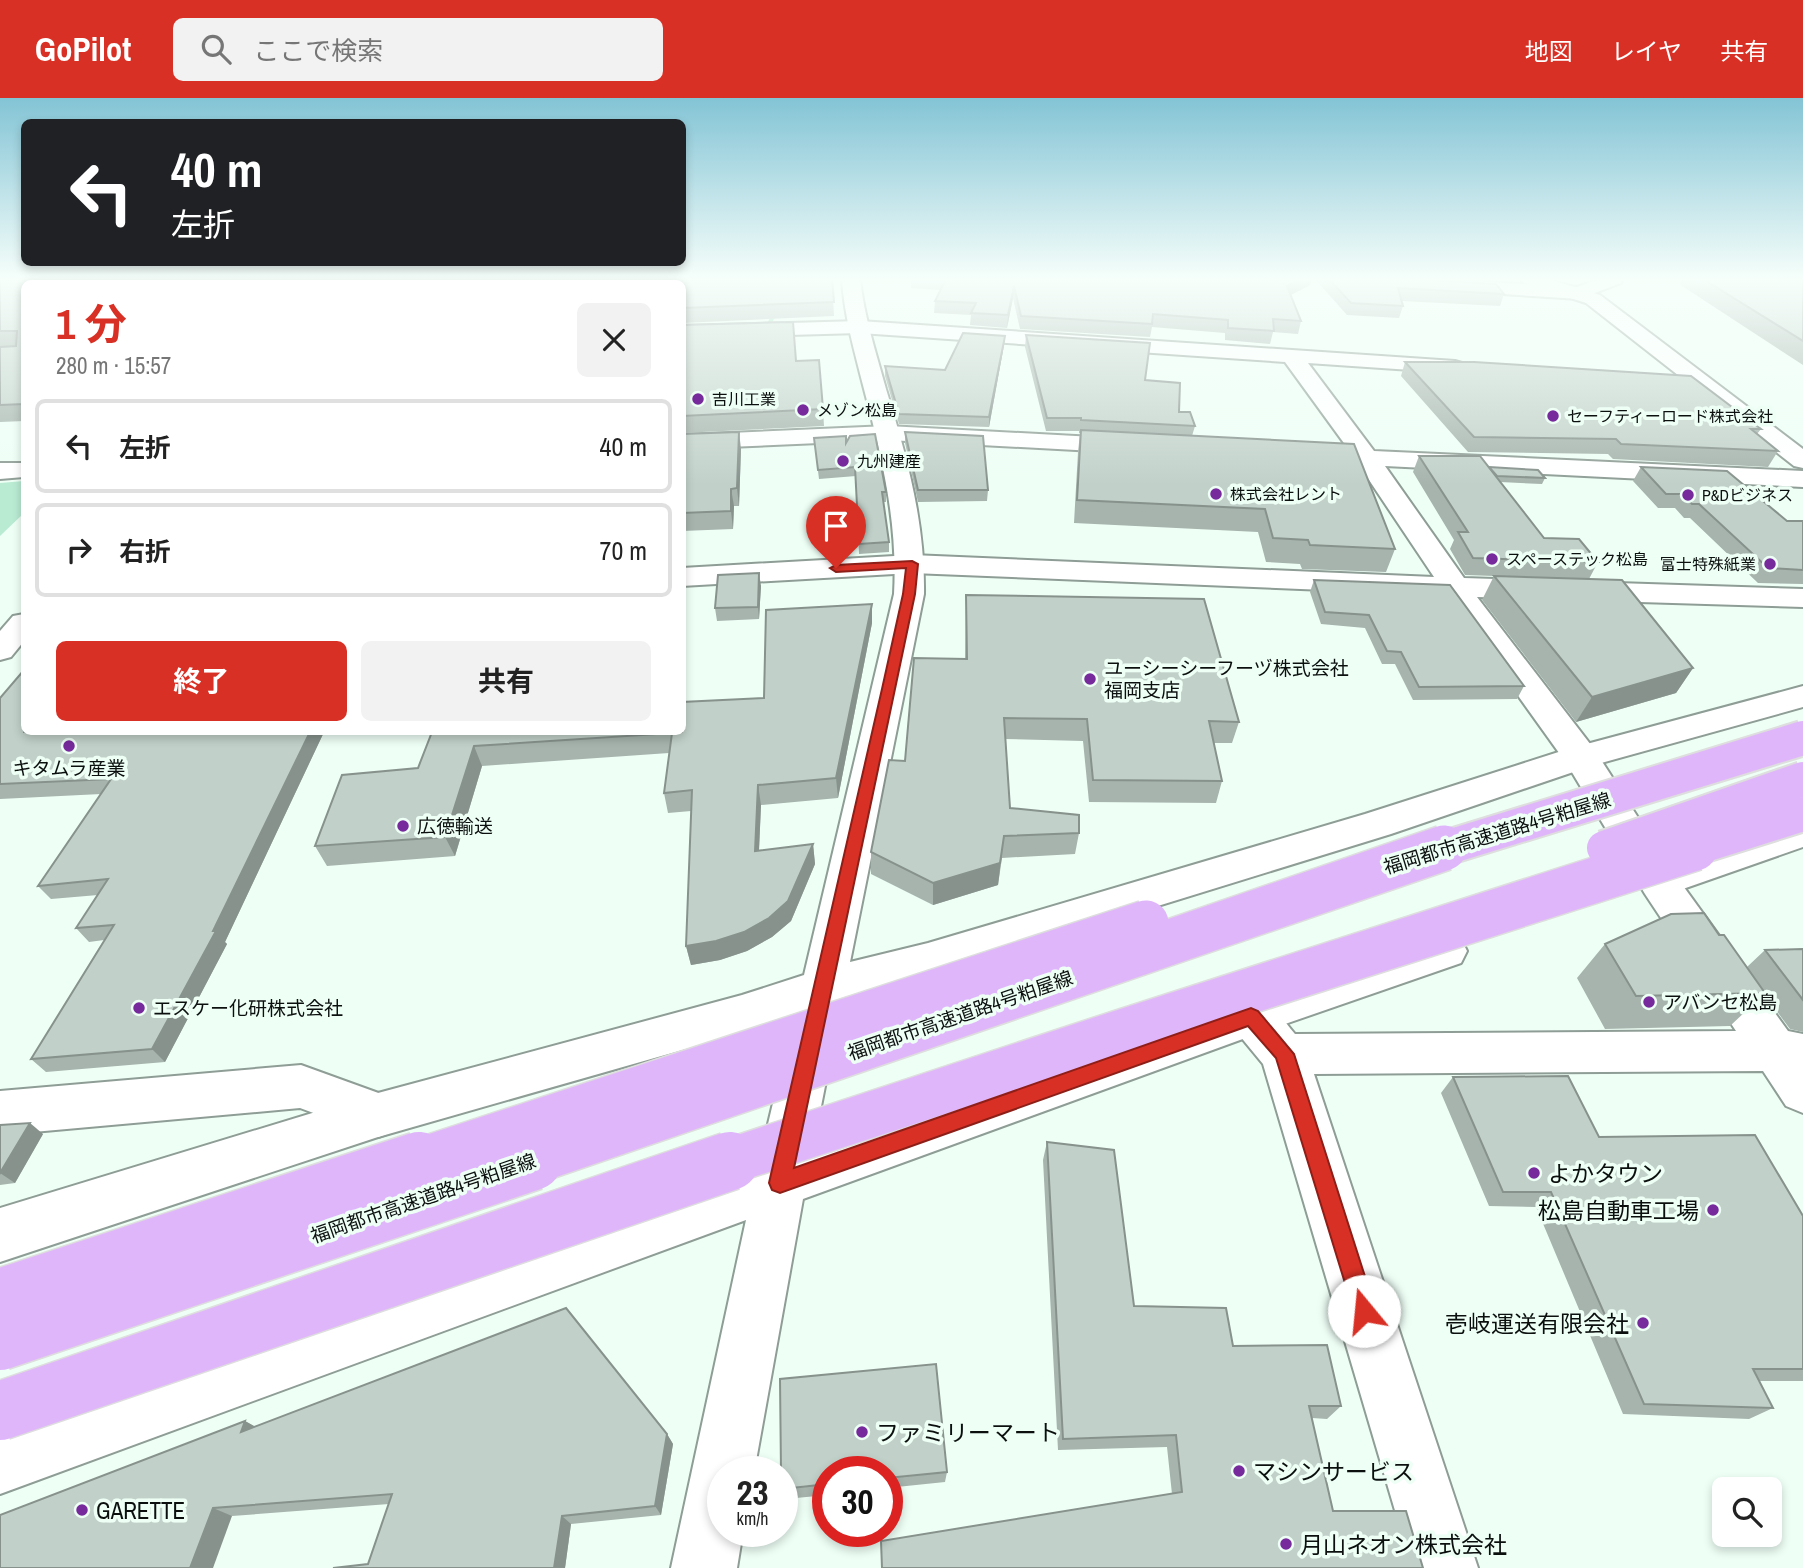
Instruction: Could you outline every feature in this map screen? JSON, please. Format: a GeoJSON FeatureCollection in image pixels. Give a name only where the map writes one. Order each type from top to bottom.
{"type":"FeatureCollection","features":[{"type":"Feature","properties":{"kind":"highway"},"geometry":{"type":"LineString","coordinates":[[0,1298],[1407,836],[1803,720]]}},
{"type":"Feature","properties":{"kind":"highway","name":"福岡都市高速道路4号粕屋線"},"geometry":{"type":"LineString","coordinates":[[0,1341],[708,1102],[1425,854],[1803,738]]}},
{"type":"Feature","properties":{"kind":"highway"},"geometry":{"type":"LineString","coordinates":[[1604,848],[1803,779]]}},
{"type":"Feature","properties":{"kind":"highway"},"geometry":{"type":"LineString","coordinates":[[0,1411],[358,1286],[1077,1045],[1803,814]]}},
{"type":"Feature","properties":{"kind":"street"},"geometry":{"type":"LineString","coordinates":[[704,1568],[780,1183],[906,608],[912,564],[906,517],[888,433],[865,348]]}},
{"type":"Feature","properties":{"kind":"street"},"geometry":{"type":"LineString","coordinates":[[1157,348],[1469,368]]}},
{"type":"Feature","properties":{"kind":"street"},"geometry":{"type":"LineString","coordinates":[[1657,348],[1803,461]]}},
{"type":"Feature","properties":{"kind":"street"},"geometry":{"type":"LineString","coordinates":[[1292,357],[1367,458],[1455,587],[1581,757],[1659,883],[1789,1051],[1803,1091]]}},
{"type":"Feature","properties":{"kind":"street"},"geometry":{"type":"LineString","coordinates":[[1661,380],[1702,382]]}},
{"type":"Feature","properties":{"kind":"street"},"geometry":{"type":"LineString","coordinates":[[686,442],[888,433],[1148,447]]}},
{"type":"Feature","properties":{"kind":"street"},"geometry":{"type":"LineString","coordinates":[[1285,453],[1803,479]]}},
{"type":"Feature","properties":{"kind":"street"},"geometry":{"type":"LineString","coordinates":[[0,471],[21,470]]}},
{"type":"Feature","properties":{"kind":"street"},"geometry":{"type":"LineString","coordinates":[[686,577],[912,564],[1455,587],[1803,598]]}},
{"type":"Feature","properties":{"kind":"street"},"geometry":{"type":"LineString","coordinates":[[0,614],[21,613]]}},
{"type":"Feature","properties":{"kind":"street"},"geometry":{"type":"LineString","coordinates":[[0,650],[21,627]]}},
{"type":"Feature","properties":{"kind":"street"},"geometry":{"type":"LineString","coordinates":[[0,1234],[378,1115],[742,1014],[823,987],[928,960],[1338,836],[1581,757],[1803,696]]}},
{"type":"Feature","properties":{"kind":"street"},"geometry":{"type":"LineString","coordinates":[[0,1463],[780,1183],[1268,1035],[1659,883],[1803,832]]}},
{"type":"Feature","properties":{"kind":"street"},"geometry":{"type":"LineString","coordinates":[[1268,1035],[1789,1051]]}},
{"type":"Feature","properties":{"kind":"street"},"geometry":{"type":"LineString","coordinates":[[1268,1035],[1445,1568]]}},
{"type":"Feature","properties":{"kind":"street"},"geometry":{"type":"LineString","coordinates":[[0,1113],[301,1086],[378,1115]]}},
{"type":"Feature","properties":{"kind":"green space"},"geometry":{"type":"Polygon","coordinates":[[[21,481],[21,516],[0,536],[0,483],[21,481]]]}},
{"type":"Feature","properties":{"kind":"building"},"geometry":{"type":"Polygon","coordinates":[[[0,348],[21,348],[21,404],[0,405],[0,348]]]}},
{"type":"Feature","properties":{"kind":"building"},"geometry":{"type":"Polygon","coordinates":[[[686,348],[795,348],[796,361],[819,360],[823,409],[686,416],[686,348]]]}},
{"type":"Feature","properties":{"kind":"building"},"geometry":{"type":"Polygon","coordinates":[[[956,348],[1003,348],[989,417],[899,414],[885,366],[945,370],[956,348]]]}},
{"type":"Feature","properties":{"kind":"building"},"geometry":{"type":"Polygon","coordinates":[[[1029,348],[1149,348],[1145,380],[1180,383],[1179,412],[1190,412],[1195,426],[1081,418],[1047,418],[1029,348]]]}},
{"type":"Feature","properties":{"kind":"building"},"geometry":{"type":"Polygon","coordinates":[[[1405,362],[1474,362],[1691,376],[1761,429],[1751,429],[1778,451],[1621,444],[1616,439],[1474,437],[1405,362]]]}},
{"type":"Feature","properties":{"kind":"building","name":"株式会社レント"},"geometry":{"type":"Polygon","coordinates":[[[1081,430],[1354,444],[1395,549],[1310,545],[1308,540],[1273,538],[1265,509],[1077,500],[1081,430]]]}},
{"type":"Feature","properties":{"kind":"building"},"geometry":{"type":"Polygon","coordinates":[[[739,432],[737,488],[731,489],[731,511],[686,513],[686,434],[739,432]]]}},
{"type":"Feature","properties":{"kind":"building"},"geometry":{"type":"Polygon","coordinates":[[[905,432],[983,436],[988,490],[918,490],[905,432]]]}},
{"type":"Feature","properties":{"kind":"building"},"geometry":{"type":"Polygon","coordinates":[[[875,434],[886,492],[882,492],[889,542],[859,544],[855,467],[818,470],[814,438],[846,436],[846,443],[850,436],[875,434]]]}},
{"type":"Feature","properties":{"kind":"building"},"geometry":{"type":"Polygon","coordinates":[[[1419,456],[1480,456],[1544,538],[1579,539],[1598,562],[1473,558],[1458,532],[1468,532],[1419,456]]]}},
{"type":"Feature","properties":{"kind":"building"},"geometry":{"type":"Polygon","coordinates":[[[1489,467],[1538,470],[1545,478],[1497,476],[1489,467]]]}},
{"type":"Feature","properties":{"kind":"building"},"geometry":{"type":"Polygon","coordinates":[[[1641,467],[1727,471],[1787,521],[1803,521],[1803,570],[1768,568],[1699,504],[1692,504],[1684,494],[1666,494],[1641,467]]]}},
{"type":"Feature","properties":{"kind":"building"},"geometry":{"type":"Polygon","coordinates":[[[759,573],[758,607],[715,608],[718,575],[759,573]]]}},
{"type":"Feature","properties":{"kind":"building"},"geometry":{"type":"Polygon","coordinates":[[[1494,576],[1622,580],[1693,668],[1592,697],[1494,576]]]}},
{"type":"Feature","properties":{"kind":"building"},"geometry":{"type":"Polygon","coordinates":[[[1314,580],[1450,585],[1524,686],[1419,687],[1401,652],[1387,651],[1369,615],[1325,612],[1314,580]]]}},
{"type":"Feature","properties":{"kind":"building"},"geometry":{"type":"Polygon","coordinates":[[[966,595],[1204,599],[1239,722],[1209,721],[1222,781],[1093,780],[1087,719],[1004,718],[1010,808],[1079,815],[1079,833],[1004,836],[1000,863],[933,883],[871,852],[889,760],[905,761],[914,658],[967,659],[966,595]]]}},
{"type":"Feature","properties":{"kind":"building"},"geometry":{"type":"Polygon","coordinates":[[[872,604],[836,778],[758,785],[755,851],[813,844],[788,901],[769,918],[744,932],[716,941],[686,946],[692,790],[664,793],[672,735],[686,735],[686,702],[764,698],[766,610],[872,604]]]}},
{"type":"Feature","properties":{"kind":"building"},"geometry":{"type":"Polygon","coordinates":[[[21,674],[21,735],[309,735],[213,931],[216,931],[152,1049],[31,1059],[114,925],[76,928],[108,879],[38,886],[111,779],[0,784],[0,698],[21,674]]]}},
{"type":"Feature","properties":{"kind":"building"},"geometry":{"type":"Polygon","coordinates":[[[431,735],[642,735],[474,746],[445,837],[315,846],[342,775],[418,768],[431,735]]]}},
{"type":"Feature","properties":{"kind":"building"},"geometry":{"type":"Polygon","coordinates":[[[1704,913],[1719,935],[1724,935],[1765,993],[1636,996],[1605,944],[1671,914],[1704,913]]]}},
{"type":"Feature","properties":{"kind":"building"},"geometry":{"type":"Polygon","coordinates":[[[1803,949],[1803,1000],[1765,950],[1803,949]]]}},
{"type":"Feature","properties":{"kind":"building"},"geometry":{"type":"Polygon","coordinates":[[[1568,1076],[1599,1137],[1755,1135],[1803,1216],[1803,1369],[1753,1369],[1773,1408],[1644,1404],[1551,1192],[1503,1192],[1453,1077],[1568,1076]]]}},
{"type":"Feature","properties":{"kind":"building"},"geometry":{"type":"Polygon","coordinates":[[[30,1123],[0,1173],[0,1125],[30,1123]]]}},
{"type":"Feature","properties":{"kind":"building"},"geometry":{"type":"Polygon","coordinates":[[[1047,1142],[1114,1150],[1134,1306],[1226,1308],[1233,1346],[1327,1345],[1341,1406],[1309,1406],[1333,1511],[1406,1511],[1423,1568],[882,1568],[881,1547],[903,1547],[903,1537],[1182,1492],[1176,1435],[1063,1439],[1047,1142]]]}},
{"type":"Feature","properties":{"kind":"building"},"geometry":{"type":"Polygon","coordinates":[[[566,1308],[667,1434],[655,1506],[562,1516],[554,1568],[333,1568],[368,1564],[392,1494],[213,1508],[190,1568],[0,1568],[0,1515],[245,1421],[241,1432],[566,1308]]]}},
{"type":"Feature","properties":{"kind":"building","name":"ファミリーマート"},"geometry":{"type":"Polygon","coordinates":[[[936,1364],[947,1472],[903,1476],[903,1456],[812,1456],[812,1486],[798,1487],[798,1456],[781,1456],[780,1379],[936,1364]]]}},
{"type":"Feature","properties":{"kind":"place","name":"吉川工業"},"geometry":{"type":"Point","coordinates":[698,399]}},
{"type":"Feature","properties":{"kind":"place","name":"メゾン松島"},"geometry":{"type":"Point","coordinates":[803,410]}},
{"type":"Feature","properties":{"kind":"place","name":"セーフティーロード株式会社"},"geometry":{"type":"Point","coordinates":[1553,416]}},
{"type":"Feature","properties":{"kind":"place","name":"九州建産"},"geometry":{"type":"Point","coordinates":[843,461]}},
{"type":"Feature","properties":{"kind":"place","name":"株式会社レント"},"geometry":{"type":"Point","coordinates":[1216,494]}},
{"type":"Feature","properties":{"kind":"place","name":"P&Dビジネス"},"geometry":{"type":"Point","coordinates":[1688,495]}},
{"type":"Feature","properties":{"kind":"place","name":"スペーステック松島"},"geometry":{"type":"Point","coordinates":[1492,559]}},
{"type":"Feature","properties":{"kind":"place","name":"富士特殊紙業"},"geometry":{"type":"Point","coordinates":[1770,564]}},
{"type":"Feature","properties":{"kind":"place","name":"ユーシーシーフーヅ株式会社 福岡支店"},"geometry":{"type":"Point","coordinates":[1090,679]}},
{"type":"Feature","properties":{"kind":"place","name":"キタムラ産業"},"geometry":{"type":"Point","coordinates":[69,746]}},
{"type":"Feature","properties":{"kind":"place","name":"広徳輸送"},"geometry":{"type":"Point","coordinates":[403,826]}},
{"type":"Feature","properties":{"kind":"place","name":"アバンセ松島"},"geometry":{"type":"Point","coordinates":[1649,1002]}},
{"type":"Feature","properties":{"kind":"place","name":"エスケー化研株式会社"},"geometry":{"type":"Point","coordinates":[139,1008]}},
{"type":"Feature","properties":{"kind":"place","name":"よかタウン"},"geometry":{"type":"Point","coordinates":[1534,1173]}},
{"type":"Feature","properties":{"kind":"place","name":"松島自動車工場"},"geometry":{"type":"Point","coordinates":[1713,1210]}},
{"type":"Feature","properties":{"kind":"place","name":"壱岐運送有限会社"},"geometry":{"type":"Point","coordinates":[1643,1323]}},
{"type":"Feature","properties":{"kind":"place","name":"ファミリーマート"},"geometry":{"type":"Point","coordinates":[862,1432]}},
{"type":"Feature","properties":{"kind":"place","name":"マシンサービス"},"geometry":{"type":"Point","coordinates":[1239,1471]}},
{"type":"Feature","properties":{"kind":"place","name":"GARETTE"},"geometry":{"type":"Point","coordinates":[82,1510]}},
{"type":"Feature","properties":{"kind":"place","name":"月山ネオン株式会社"},"geometry":{"type":"Point","coordinates":[1286,1544]}},
{"type":"Feature","properties":{"kind":"route"},"geometry":{"type":"LineString","coordinates":[[836,568],[912,564],[909,594],[863,811],[780,1183],[1251,1016],[1284,1054],[1364,1311]]}}]}
